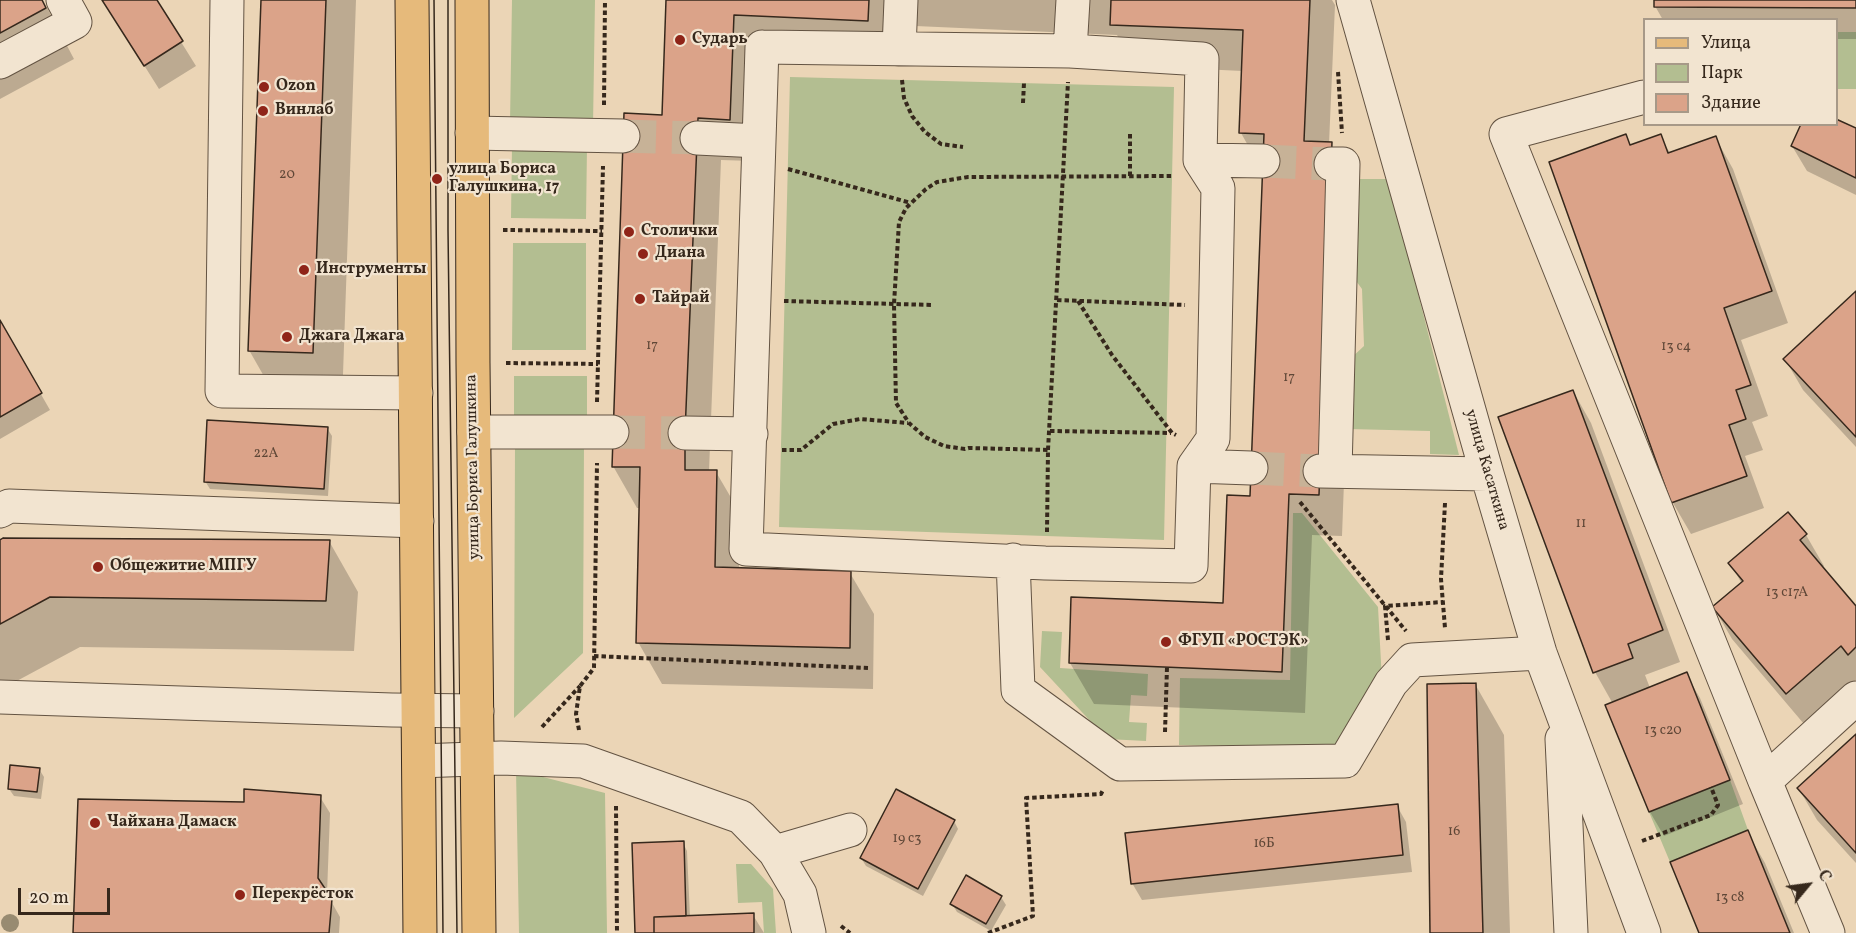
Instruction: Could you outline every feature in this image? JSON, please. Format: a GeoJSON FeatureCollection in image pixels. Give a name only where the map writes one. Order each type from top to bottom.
{"type":"FeatureCollection","features":[{"type":"Feature","properties":{"kind":"main road"},"geometry":{"type":"LineString","coordinates":[[412,0],[420,933]]}},
{"type":"Feature","properties":{"kind":"main road","name":"улица Бориса Галушкина"},"geometry":{"type":"LineString","coordinates":[[472,0],[479,933]]}},
{"type":"Feature","properties":{"kind":"street"},"geometry":{"type":"LineString","coordinates":[[0,62],[75,22],[63,0]]}},
{"type":"Feature","properties":{"kind":"street"},"geometry":{"type":"LineString","coordinates":[[227,0],[222,392],[416,393]]}},
{"type":"Feature","properties":{"kind":"street"},"geometry":{"type":"LineString","coordinates":[[899,49],[901,0]]}},
{"type":"Feature","properties":{"kind":"street"},"geometry":{"type":"LineString","coordinates":[[1070,51],[1073,0]]}},
{"type":"Feature","properties":{"kind":"street","name":"улица Касаткина"},"geometry":{"type":"LineString","coordinates":[[1353,0],[1486,474],[1540,653],[1644,933]]}},
{"type":"Feature","properties":{"kind":"street"},"geometry":{"type":"LineString","coordinates":[[762,47],[1070,51],[1202,59],[1200,160],[1218,188],[1214,440],[1200,458],[1191,566],[1046,563],[746,549],[762,47]]}},
{"type":"Feature","properties":{"kind":"street"},"geometry":{"type":"LineString","coordinates":[[1643,97],[1506,134],[1828,933]]}},
{"type":"Feature","properties":{"kind":"street"},"geometry":{"type":"LineString","coordinates":[[472,133],[613,136]]}},
{"type":"Feature","properties":{"kind":"street"},"geometry":{"type":"LineString","coordinates":[[697,138],[759,144]]}},
{"type":"Feature","properties":{"kind":"street"},"geometry":{"type":"LineString","coordinates":[[1200,160],[1263,160]]}},
{"type":"Feature","properties":{"kind":"street"},"geometry":{"type":"LineString","coordinates":[[1337,164],[1327,471],[1486,474]]}},
{"type":"Feature","properties":{"kind":"street"},"geometry":{"type":"LineString","coordinates":[[474,432],[605,431]]}},
{"type":"Feature","properties":{"kind":"street"},"geometry":{"type":"LineString","coordinates":[[686,433],[751,442]]}},
{"type":"Feature","properties":{"kind":"street"},"geometry":{"type":"LineString","coordinates":[[1200,458],[1251,468]]}},
{"type":"Feature","properties":{"kind":"street"},"geometry":{"type":"LineString","coordinates":[[0,511],[9,506],[417,521]]}},
{"type":"Feature","properties":{"kind":"street"},"geometry":{"type":"LineString","coordinates":[[1013,560],[1018,690],[1120,764],[1345,761],[1391,683],[1412,660],[1540,653]]}},
{"type":"Feature","properties":{"kind":"street"},"geometry":{"type":"LineString","coordinates":[[0,697],[477,711]]}},
{"type":"Feature","properties":{"kind":"street"},"geometry":{"type":"LineString","coordinates":[[1765,781],[1856,698]]}},
{"type":"Feature","properties":{"kind":"street"},"geometry":{"type":"LineString","coordinates":[[1560,711],[1570,933]]}},
{"type":"Feature","properties":{"kind":"street"},"geometry":{"type":"LineString","coordinates":[[419,761],[477,759],[583,761],[741,816],[775,852],[800,894],[809,933]]}},
{"type":"Feature","properties":{"kind":"street"},"geometry":{"type":"LineString","coordinates":[[775,852],[850,830]]}},
{"type":"Feature","properties":{"kind":"path"},"geometry":{"type":"LineString","coordinates":[[513,759],[594,668],[605,431],[598,364],[602,231],[613,136],[605,0]]}},
{"type":"Feature","properties":{"kind":"path"},"geometry":{"type":"LineString","coordinates":[[899,49],[904,98],[912,116],[925,132],[941,144],[963,147]]}},
{"type":"Feature","properties":{"kind":"path"},"geometry":{"type":"LineString","coordinates":[[1046,563],[1048,450],[1070,51]]}},
{"type":"Feature","properties":{"kind":"path"},"geometry":{"type":"LineString","coordinates":[[1337,164],[1338,70]]}},
{"type":"Feature","properties":{"kind":"path"},"geometry":{"type":"LineString","coordinates":[[1130,131],[1130,176]]}},
{"type":"Feature","properties":{"kind":"path"},"geometry":{"type":"LineString","coordinates":[[759,144],[781,167],[911,203]]}},
{"type":"Feature","properties":{"kind":"path"},"geometry":{"type":"LineString","coordinates":[[1048,450],[965,449],[944,446],[926,437],[909,423],[897,403],[894,304],[899,222],[906,208],[926,189],[938,182],[968,177],[1183,176],[1218,188]]}},
{"type":"Feature","properties":{"kind":"path"},"geometry":{"type":"LineString","coordinates":[[496,230],[602,231]]}},
{"type":"Feature","properties":{"kind":"path"},"geometry":{"type":"LineString","coordinates":[[754,300],[933,305]]}},
{"type":"Feature","properties":{"kind":"path"},"geometry":{"type":"LineString","coordinates":[[1057,300],[1215,306]]}},
{"type":"Feature","properties":{"kind":"path"},"geometry":{"type":"LineString","coordinates":[[1078,301],[1112,355],[1172,433],[1200,458]]}},
{"type":"Feature","properties":{"kind":"path"},"geometry":{"type":"LineString","coordinates":[[497,363],[598,364]]}},
{"type":"Feature","properties":{"kind":"path"},"geometry":{"type":"LineString","coordinates":[[751,442],[801,450],[833,424],[860,419],[909,423]]}},
{"type":"Feature","properties":{"kind":"path"},"geometry":{"type":"LineString","coordinates":[[1050,431],[1172,433]]}},
{"type":"Feature","properties":{"kind":"path"},"geometry":{"type":"LineString","coordinates":[[1438,659],[1443,602],[1441,579],[1446,473]]}},
{"type":"Feature","properties":{"kind":"path"},"geometry":{"type":"LineString","coordinates":[[1299,502],[1385,606],[1438,659]]}},
{"type":"Feature","properties":{"kind":"path"},"geometry":{"type":"LineString","coordinates":[[1385,606],[1443,602]]}},
{"type":"Feature","properties":{"kind":"path"},"geometry":{"type":"LineString","coordinates":[[1385,606],[1391,683]]}},
{"type":"Feature","properties":{"kind":"path"},"geometry":{"type":"LineString","coordinates":[[594,656],[868,668]]}},
{"type":"Feature","properties":{"kind":"path"},"geometry":{"type":"LineString","coordinates":[[1164,763],[1167,667]]}},
{"type":"Feature","properties":{"kind":"path"},"geometry":{"type":"LineString","coordinates":[[580,686],[576,714],[579,734],[604,768],[617,933]]}},
{"type":"Feature","properties":{"kind":"path"},"geometry":{"type":"LineString","coordinates":[[988,933],[1033,916],[1026,798],[1101,794],[1120,764]]}},
{"type":"Feature","properties":{"kind":"path"},"geometry":{"type":"LineString","coordinates":[[1614,852],[1711,815],[1718,805],[1711,788]]}},
{"type":"Feature","properties":{"kind":"green space"},"geometry":{"type":"Polygon","coordinates":[[[512,0],[595,0],[593,125],[510,123],[512,0]]]}},
{"type":"Feature","properties":{"kind":"green space"},"geometry":{"type":"Polygon","coordinates":[[[1838,32],[1856,32],[1856,89],[1838,89],[1838,32]]]}},
{"type":"Feature","properties":{"kind":"green space"},"geometry":{"type":"Polygon","coordinates":[[[790,77],[1174,87],[1164,540],[779,527],[790,77]]]}},
{"type":"Feature","properties":{"kind":"green space"},"geometry":{"type":"Polygon","coordinates":[[[512,146],[587,147],[586,219],[511,218],[512,146]]]}},
{"type":"Feature","properties":{"kind":"green space"},"geometry":{"type":"Polygon","coordinates":[[[1351,179],[1389,179],[1459,455],[1430,454],[1430,431],[1348,429],[1349,360],[1364,346],[1362,289],[1351,274],[1351,179]]]}},
{"type":"Feature","properties":{"kind":"green space"},"geometry":{"type":"Polygon","coordinates":[[[513,243],[586,243],[586,350],[512,350],[513,243]]]}},
{"type":"Feature","properties":{"kind":"green space"},"geometry":{"type":"Polygon","coordinates":[[[514,376],[587,376],[587,418],[514,419],[514,376]]]}},
{"type":"Feature","properties":{"kind":"green space"},"geometry":{"type":"Polygon","coordinates":[[[515,444],[584,444],[583,653],[514,718],[515,444]]]}},
{"type":"Feature","properties":{"kind":"green space"},"geometry":{"type":"Polygon","coordinates":[[[1293,513],[1302,513],[1378,607],[1382,681],[1339,748],[1179,745],[1180,678],[1290,680],[1293,513]]]}},
{"type":"Feature","properties":{"kind":"green space"},"geometry":{"type":"Polygon","coordinates":[[[1042,631],[1062,632],[1060,668],[1148,674],[1147,696],[1131,695],[1129,722],[1147,723],[1146,741],[1107,739],[1040,667],[1042,631]]]}},
{"type":"Feature","properties":{"kind":"green space"},"geometry":{"type":"Polygon","coordinates":[[[516,770],[605,793],[607,933],[519,933],[516,770]]]}},
{"type":"Feature","properties":{"kind":"green space"},"geometry":{"type":"Polygon","coordinates":[[[1730,780],[1748,830],[1670,862],[1649,812],[1730,780]]]}},
{"type":"Feature","properties":{"kind":"green space"},"geometry":{"type":"Polygon","coordinates":[[[736,864],[751,864],[773,889],[776,933],[764,933],[762,902],[738,903],[736,864]]]}},
{"type":"Feature","properties":{"kind":"building"},"geometry":{"type":"Polygon","coordinates":[[[0,0],[42,0],[46,8],[0,33],[0,0]]]}},
{"type":"Feature","properties":{"kind":"building"},"geometry":{"type":"Polygon","coordinates":[[[102,0],[157,0],[183,41],[144,66],[102,0]]]}},
{"type":"Feature","properties":{"kind":"building"},"geometry":{"type":"Polygon","coordinates":[[[261,0],[326,0],[313,353],[248,351],[261,0]]]}},
{"type":"Feature","properties":{"kind":"building"},"geometry":{"type":"Polygon","coordinates":[[[666,0],[869,0],[868,21],[734,15],[730,120],[698,118],[685,433],[685,470],[717,470],[715,567],[851,571],[850,648],[636,643],[640,467],[612,467],[624,113],[662,115],[666,0]]]}},
{"type":"Feature","properties":{"kind":"building"},"geometry":{"type":"Polygon","coordinates":[[[1111,0],[1310,0],[1304,141],[1332,142],[1319,495],[1289,494],[1282,672],[1069,663],[1071,597],[1223,603],[1227,495],[1250,496],[1264,134],[1239,133],[1243,30],[1110,25],[1111,0]]]}},
{"type":"Feature","properties":{"kind":"building"},"geometry":{"type":"Polygon","coordinates":[[[1654,0],[1856,0],[1856,8],[1654,7],[1654,0]]]}},
{"type":"Feature","properties":{"kind":"building"},"geometry":{"type":"Polygon","coordinates":[[[1838,120],[1856,128],[1856,178],[1791,146],[1800,126],[1838,126],[1838,120]]]}},
{"type":"Feature","properties":{"kind":"building"},"geometry":{"type":"Polygon","coordinates":[[[1626,134],[1630,145],[1661,134],[1668,153],[1716,136],[1772,291],[1724,308],[1751,385],[1736,390],[1746,419],[1729,425],[1747,476],[1671,503],[1549,162],[1626,134]]]}},
{"type":"Feature","properties":{"kind":"building"},"geometry":{"type":"Polygon","coordinates":[[[1856,291],[1856,437],[1783,359],[1856,291]]]}},
{"type":"Feature","properties":{"kind":"building"},"geometry":{"type":"Polygon","coordinates":[[[0,320],[42,393],[0,417],[0,320]]]}},
{"type":"Feature","properties":{"kind":"building"},"geometry":{"type":"Polygon","coordinates":[[[1573,390],[1663,630],[1628,644],[1633,658],[1593,673],[1498,417],[1573,390]]]}},
{"type":"Feature","properties":{"kind":"building"},"geometry":{"type":"Polygon","coordinates":[[[207,420],[328,427],[324,489],[204,482],[207,420]]]}},
{"type":"Feature","properties":{"kind":"building"},"geometry":{"type":"Polygon","coordinates":[[[1788,512],[1807,534],[1800,540],[1856,606],[1856,647],[1848,655],[1841,646],[1786,694],[1712,607],[1743,581],[1728,563],[1788,512]]]}},
{"type":"Feature","properties":{"kind":"building"},"geometry":{"type":"Polygon","coordinates":[[[3,538],[330,540],[326,601],[50,597],[0,624],[0,540],[3,538]]]}},
{"type":"Feature","properties":{"kind":"building"},"geometry":{"type":"Polygon","coordinates":[[[1687,672],[1730,780],[1649,812],[1605,705],[1687,672]]]}},
{"type":"Feature","properties":{"kind":"building"},"geometry":{"type":"Polygon","coordinates":[[[1476,683],[1483,933],[1430,933],[1427,684],[1476,683]]]}},
{"type":"Feature","properties":{"kind":"building"},"geometry":{"type":"Polygon","coordinates":[[[1856,734],[1856,853],[1797,788],[1856,734]]]}},
{"type":"Feature","properties":{"kind":"building"},"geometry":{"type":"Polygon","coordinates":[[[10,765],[40,768],[37,792],[8,789],[10,765]]]}},
{"type":"Feature","properties":{"kind":"building"},"geometry":{"type":"Polygon","coordinates":[[[244,789],[321,795],[318,878],[332,899],[329,933],[73,933],[78,799],[244,802],[244,789]]]}},
{"type":"Feature","properties":{"kind":"building"},"geometry":{"type":"Polygon","coordinates":[[[896,789],[955,820],[918,889],[860,858],[896,789]]]}},
{"type":"Feature","properties":{"kind":"building"},"geometry":{"type":"Polygon","coordinates":[[[1398,804],[1403,855],[1131,884],[1125,833],[1398,804]]]}},
{"type":"Feature","properties":{"kind":"building"},"geometry":{"type":"Polygon","coordinates":[[[1748,830],[1790,933],[1699,933],[1670,862],[1748,830]]]}},
{"type":"Feature","properties":{"kind":"building"},"geometry":{"type":"Polygon","coordinates":[[[684,841],[686,916],[654,917],[654,933],[635,933],[632,843],[684,841]]]}},
{"type":"Feature","properties":{"kind":"building"},"geometry":{"type":"Polygon","coordinates":[[[966,875],[1002,896],[986,924],[950,904],[966,875]]]}},
{"type":"Feature","properties":{"kind":"building"},"geometry":{"type":"Polygon","coordinates":[[[754,913],[754,933],[654,933],[654,917],[754,913]]]}},
{"type":"Feature","properties":{"kind":"tunnel"},"geometry":{"type":"LineString","coordinates":[[623,136],[697,138]]}},
{"type":"Feature","properties":{"kind":"tunnel"},"geometry":{"type":"LineString","coordinates":[[1263,161],[1331,164]]}},
{"type":"Feature","properties":{"kind":"tunnel"},"geometry":{"type":"LineString","coordinates":[[612,432],[685,433]]}},
{"type":"Feature","properties":{"kind":"tunnel"},"geometry":{"type":"LineString","coordinates":[[1251,468],[1320,471]]}},
{"type":"Feature","properties":{"kind":"tram line"},"geometry":{"type":"LineString","coordinates":[[434,0],[443,933]]}},
{"type":"Feature","properties":{"kind":"tram line"},"geometry":{"type":"LineString","coordinates":[[448,0],[448,230],[457,933]]}},
{"type":"Feature","properties":{"kind":"place","name":"Сударь"},"geometry":{"type":"Point","coordinates":[680,40]}},
{"type":"Feature","properties":{"kind":"place","name":"Ozon"},"geometry":{"type":"Point","coordinates":[264,87]}},
{"type":"Feature","properties":{"kind":"place","name":"Винлаб"},"geometry":{"type":"Point","coordinates":[263,111]}},
{"type":"Feature","properties":{"kind":"place","name":"улица Бориса Галушкина, 17"},"geometry":{"type":"Point","coordinates":[437,179]}},
{"type":"Feature","properties":{"kind":"place","name":"Столички"},"geometry":{"type":"Point","coordinates":[629,232]}},
{"type":"Feature","properties":{"kind":"place","name":"Диана"},"geometry":{"type":"Point","coordinates":[643,254]}},
{"type":"Feature","properties":{"kind":"place","name":"Инструменты"},"geometry":{"type":"Point","coordinates":[304,270]}},
{"type":"Feature","properties":{"kind":"place","name":"Тайрай"},"geometry":{"type":"Point","coordinates":[640,299]}},
{"type":"Feature","properties":{"kind":"place","name":"Джага Джага"},"geometry":{"type":"Point","coordinates":[287,337]}},
{"type":"Feature","properties":{"kind":"place","name":"Общежитие МПГУ"},"geometry":{"type":"Point","coordinates":[98,567]}},
{"type":"Feature","properties":{"kind":"place","name":"ФГУП «РОСТЭК»"},"geometry":{"type":"Point","coordinates":[1166,642]}},
{"type":"Feature","properties":{"kind":"place","name":"Чайхана Дамаск"},"geometry":{"type":"Point","coordinates":[95,823]}},
{"type":"Feature","properties":{"kind":"place","name":"Перекрёсток"},"geometry":{"type":"Point","coordinates":[240,895]}}]}
